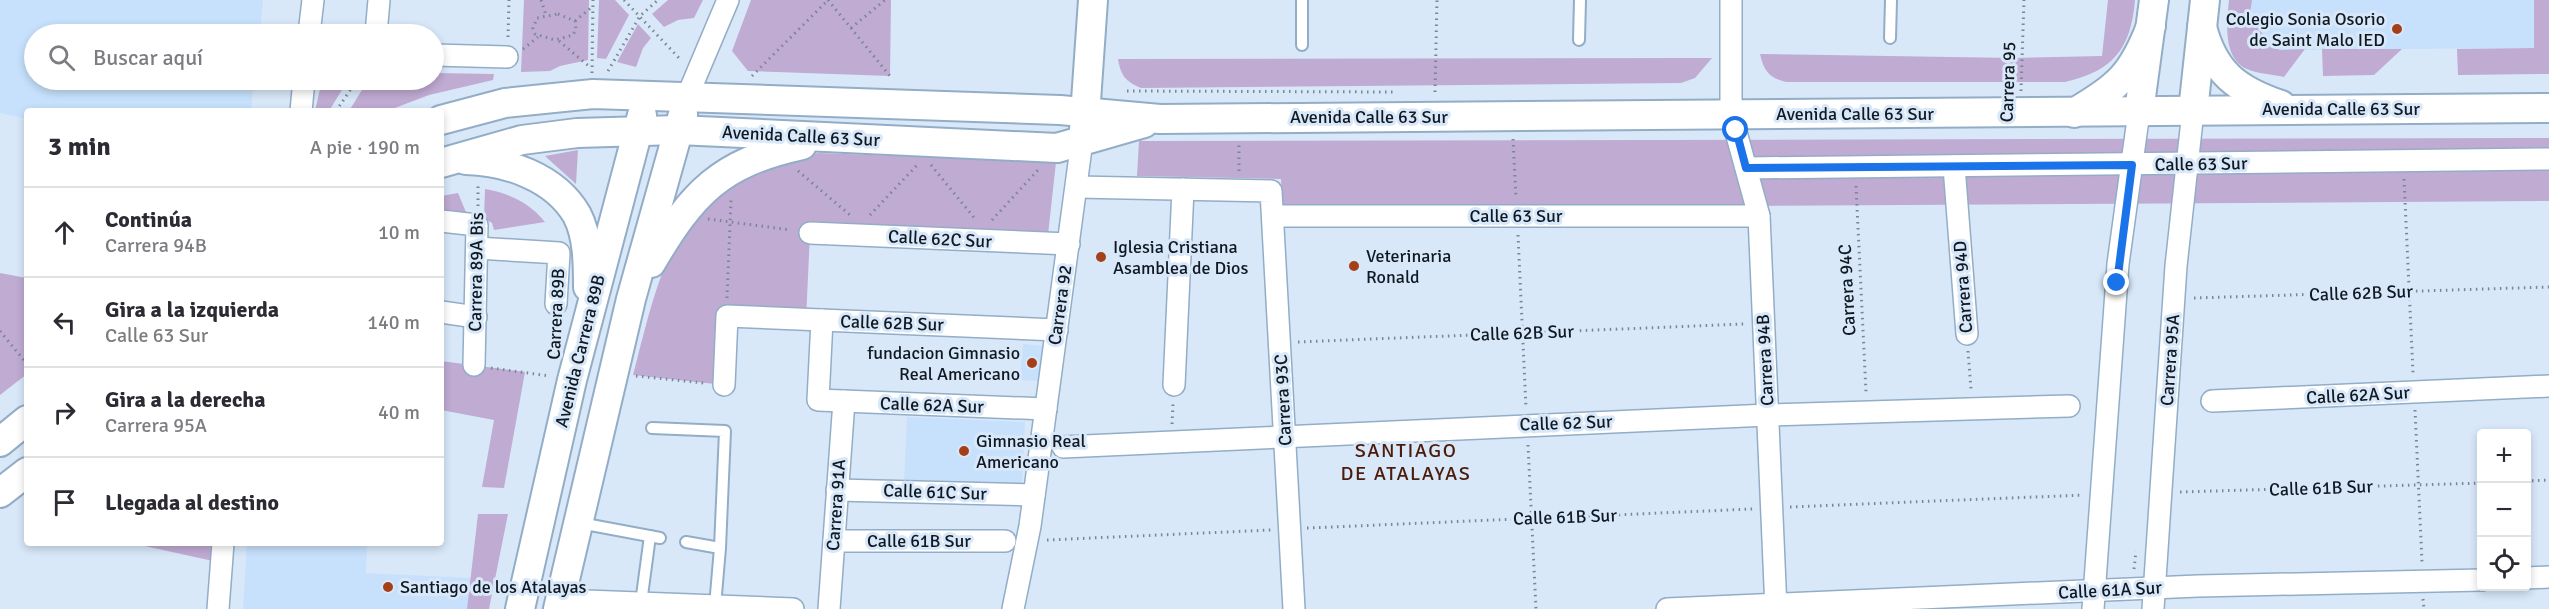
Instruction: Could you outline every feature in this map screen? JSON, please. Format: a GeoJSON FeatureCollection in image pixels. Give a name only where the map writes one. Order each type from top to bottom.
{"type":"FeatureCollection","features":[{"type":"Feature","properties":{"kind":"main road","name":"Carrera 92"},"geometry":{"type":"LineString","coordinates":[[1082,141],[1093,0]]}},
{"type":"Feature","properties":{"kind":"main road"},"geometry":{"type":"LineString","coordinates":[[2139,112],[2152,13]]}},
{"type":"Feature","properties":{"kind":"main road"},"geometry":{"type":"LineString","coordinates":[[2074,113],[2102,96],[2132,69],[2152,13]]}},
{"type":"Feature","properties":{"kind":"main road"},"geometry":{"type":"LineString","coordinates":[[2204,14],[2212,58],[2223,73],[2256,96],[2294,109]]}},
{"type":"Feature","properties":{"kind":"main road"},"geometry":{"type":"LineString","coordinates":[[2193,111],[2204,14]]}},
{"type":"Feature","properties":{"kind":"main road","name":"Avenida Calle 63 Sur"},"geometry":{"type":"LineString","coordinates":[[444,119],[533,99],[593,94],[1086,112],[1161,119],[2549,108]]}},
{"type":"Feature","properties":{"kind":"main road","name":"Avenida Carrera 89B"},"geometry":{"type":"LineString","coordinates":[[520,609],[555,452],[647,95]]}},
{"type":"Feature","properties":{"kind":"main road","name":"Avenida Carrera 89B"},"geometry":{"type":"LineString","coordinates":[[559,604],[631,299],[687,97]]}},
{"type":"Feature","properties":{"kind":"main road","name":"Avenida Calle 63 Sur"},"geometry":{"type":"LineString","coordinates":[[445,162],[486,148],[532,138],[577,133],[678,130],[1057,148],[1161,119]]}},
{"type":"Feature","properties":{"kind":"main road"},"geometry":{"type":"LineString","coordinates":[[631,299],[672,227],[705,188],[720,176],[769,152],[836,138]]}},
{"type":"Feature","properties":{"kind":"main road"},"geometry":{"type":"LineString","coordinates":[[445,162],[505,164],[545,183],[563,198],[576,214],[585,242],[588,319]]}},
{"type":"Feature","properties":{"kind":"main road"},"geometry":{"type":"LineString","coordinates":[[0,441],[24,422]]}},
{"type":"Feature","properties":{"kind":"main road"},"geometry":{"type":"LineString","coordinates":[[0,493],[24,474]]}},
{"type":"Feature","properties":{"kind":"street"},"geometry":{"type":"LineString","coordinates":[[310,24],[313,0]]}},
{"type":"Feature","properties":{"kind":"street"},"geometry":{"type":"LineString","coordinates":[[377,24],[379,0]]}},
{"type":"Feature","properties":{"kind":"street"},"geometry":{"type":"LineString","coordinates":[[687,97],[728,0]]}},
{"type":"Feature","properties":{"kind":"street","name":"Carrera 94B"},"geometry":{"type":"LineString","coordinates":[[1731,0],[1731,114],[1759,216],[1776,607]]}},
{"type":"Feature","properties":{"kind":"street"},"geometry":{"type":"LineString","coordinates":[[444,55],[507,57]]}},
{"type":"Feature","properties":{"kind":"street"},"geometry":{"type":"LineString","coordinates":[[301,108],[303,90]]}},
{"type":"Feature","properties":{"kind":"street","name":"Carrera 95A"},"geometry":{"type":"LineString","coordinates":[[2154,599],[2174,299],[2193,111]]}},
{"type":"Feature","properties":{"kind":"street"},"geometry":{"type":"LineString","coordinates":[[2094,600],[2118,264],[2139,112]]}},
{"type":"Feature","properties":{"kind":"street","name":"Carrera 92"},"geometry":{"type":"LineString","coordinates":[[1013,609],[1034,495],[1082,141]]}},
{"type":"Feature","properties":{"kind":"street","name":"Calle 63 Sur"},"geometry":{"type":"LineString","coordinates":[[1746,168],[2187,165],[2549,159]]}},
{"type":"Feature","properties":{"kind":"street","name":"Carrera 94D"},"geometry":{"type":"LineString","coordinates":[[1954,166],[1967,334]]}},
{"type":"Feature","properties":{"kind":"street"},"geometry":{"type":"LineString","coordinates":[[1077,187],[1183,189],[1174,385]]}},
{"type":"Feature","properties":{"kind":"street","name":"Carrera 93C"},"geometry":{"type":"LineString","coordinates":[[1183,189],[1271,191],[1294,609]]}},
{"type":"Feature","properties":{"kind":"street","name":"Calle 63 Sur"},"geometry":{"type":"LineString","coordinates":[[1273,216],[1759,216]]}},
{"type":"Feature","properties":{"kind":"street"},"geometry":{"type":"LineString","coordinates":[[444,221],[477,225]]}},
{"type":"Feature","properties":{"kind":"street","name":"Carrera 89A Bis"},"geometry":{"type":"LineString","coordinates":[[474,365],[477,225]]}},
{"type":"Feature","properties":{"kind":"street","name":"Calle 62C Sur"},"geometry":{"type":"LineString","coordinates":[[810,233],[1069,244]]}},
{"type":"Feature","properties":{"kind":"street","name":"Carrera 89B"},"geometry":{"type":"LineString","coordinates":[[477,248],[559,253],[556,304]]}},
{"type":"Feature","properties":{"kind":"street"},"geometry":{"type":"LineString","coordinates":[[444,312],[476,317]]}},
{"type":"Feature","properties":{"kind":"street"},"geometry":{"type":"LineString","coordinates":[[724,385],[727,316]]}},
{"type":"Feature","properties":{"kind":"street","name":"Calle 62B Sur"},"geometry":{"type":"LineString","coordinates":[[727,316],[1057,330]]}},
{"type":"Feature","properties":{"kind":"street","name":"Calle 62A Sur"},"geometry":{"type":"LineString","coordinates":[[822,320],[818,400],[1046,409]]}},
{"type":"Feature","properties":{"kind":"street","name":"Calle 62A Sur"},"geometry":{"type":"LineString","coordinates":[[2212,401],[2549,386]]}},
{"type":"Feature","properties":{"kind":"street","name":"Carrera 91A"},"geometry":{"type":"LineString","coordinates":[[829,609],[843,401]]}},
{"type":"Feature","properties":{"kind":"street","name":"Calle 62 Sur"},"geometry":{"type":"LineString","coordinates":[[1063,447],[1527,424],[2068,406]]}},
{"type":"Feature","properties":{"kind":"street","name":"Calle 61C Sur"},"geometry":{"type":"LineString","coordinates":[[837,490],[1034,495]]}},
{"type":"Feature","properties":{"kind":"street","name":"Calle 61B Sur"},"geometry":{"type":"LineString","coordinates":[[834,541],[1005,541]]}},
{"type":"Feature","properties":{"kind":"street"},"geometry":{"type":"LineString","coordinates":[[218,609],[223,546]]}},
{"type":"Feature","properties":{"kind":"street"},"geometry":{"type":"LineString","coordinates":[[2531,578],[2549,577]]}},
{"type":"Feature","properties":{"kind":"street","name":"Calle 61A Sur"},"geometry":{"type":"LineString","coordinates":[[1667,609],[2154,599],[2477,580]]}},
{"type":"Feature","properties":{"kind":"street"},"geometry":{"type":"LineString","coordinates":[[559,604],[641,603],[793,609]]}},
{"type":"Feature","properties":{"kind":"lane"},"geometry":{"type":"LineString","coordinates":[[1302,0],[1302,45]]}},
{"type":"Feature","properties":{"kind":"lane"},"geometry":{"type":"LineString","coordinates":[[1578,40],[1580,0]]}},
{"type":"Feature","properties":{"kind":"lane"},"geometry":{"type":"LineString","coordinates":[[1890,38],[1891,0]]}},
{"type":"Feature","properties":{"kind":"lane"},"geometry":{"type":"LineString","coordinates":[[652,428],[725,431],[715,606]]}},
{"type":"Feature","properties":{"kind":"lane"},"geometry":{"type":"LineString","coordinates":[[577,522],[655,537],[641,603]]}},
{"type":"Feature","properties":{"kind":"lane"},"geometry":{"type":"LineString","coordinates":[[686,542],[720,548]]}},
{"type":"Feature","properties":{"kind":"path"},"geometry":{"type":"LineString","coordinates":[[540,0],[546,15]]}},
{"type":"Feature","properties":{"kind":"path"},"geometry":{"type":"LineString","coordinates":[[592,78],[593,0]]}},
{"type":"Feature","properties":{"kind":"path"},"geometry":{"type":"LineString","coordinates":[[624,0],[680,58]]}},
{"type":"Feature","properties":{"kind":"path"},"geometry":{"type":"LineString","coordinates":[[605,77],[640,16],[658,0]]}},
{"type":"Feature","properties":{"kind":"path"},"geometry":{"type":"LineString","coordinates":[[752,76],[828,0],[890,76]]}},
{"type":"Feature","properties":{"kind":"path"},"geometry":{"type":"LineString","coordinates":[[851,28],[885,0]]}},
{"type":"Feature","properties":{"kind":"path"},"geometry":{"type":"LineString","coordinates":[[1435,92],[1437,0]]}},
{"type":"Feature","properties":{"kind":"path","name":"Carrera 95"},"geometry":{"type":"LineString","coordinates":[[2019,113],[2024,0]]}},
{"type":"Feature","properties":{"kind":"path"},"geometry":{"type":"LineString","coordinates":[[575,21],[593,7]]}},
{"type":"Feature","properties":{"kind":"path"},"geometry":{"type":"LineString","coordinates":[[546,15],[563,15],[575,21],[576,28],[573,35],[558,40],[538,37],[534,31],[535,21],[546,15]]}},
{"type":"Feature","properties":{"kind":"path"},"geometry":{"type":"LineString","coordinates":[[558,40],[592,68]]}},
{"type":"Feature","properties":{"kind":"path"},"geometry":{"type":"LineString","coordinates":[[338,108],[350,90]]}},
{"type":"Feature","properties":{"kind":"path"},"geometry":{"type":"LineString","coordinates":[[1513,131],[1536,609]]}},
{"type":"Feature","properties":{"kind":"path"},"geometry":{"type":"LineString","coordinates":[[869,216],[925,157],[977,221]]}},
{"type":"Feature","properties":{"kind":"path"},"geometry":{"type":"LineString","coordinates":[[992,221],[1046,162]]}},
{"type":"Feature","properties":{"kind":"path","name":"Carrera 94C"},"geometry":{"type":"LineString","coordinates":[[1855,167],[1867,412]]}},
{"type":"Feature","properties":{"kind":"path"},"geometry":{"type":"LineString","coordinates":[[794,168],[853,218]]}},
{"type":"Feature","properties":{"kind":"path","name":"Carrera 89A Bis"},"geometry":{"type":"LineString","coordinates":[[477,225],[478,178]]}},
{"type":"Feature","properties":{"kind":"path"},"geometry":{"type":"LineString","coordinates":[[727,316],[732,190]]}},
{"type":"Feature","properties":{"kind":"path"},"geometry":{"type":"LineString","coordinates":[[700,218],[810,233]]}},
{"type":"Feature","properties":{"kind":"path","name":"Calle 62B Sur"},"geometry":{"type":"LineString","coordinates":[[2174,299],[2549,287]]}},
{"type":"Feature","properties":{"kind":"path","name":"Carrera 89B"},"geometry":{"type":"LineString","coordinates":[[553,355],[556,304]]}},
{"type":"Feature","properties":{"kind":"path","name":"Calle 62B Sur"},"geometry":{"type":"LineString","coordinates":[[1280,343],[1764,323]]}},
{"type":"Feature","properties":{"kind":"path"},"geometry":{"type":"LineString","coordinates":[[0,331],[24,360]]}},
{"type":"Feature","properties":{"kind":"path","name":"Carrera 94D"},"geometry":{"type":"LineString","coordinates":[[1967,334],[1973,409]]}},
{"type":"Feature","properties":{"kind":"path"},"geometry":{"type":"LineString","coordinates":[[474,365],[558,377]]}},
{"type":"Feature","properties":{"kind":"path","name":"Carrera 89B"},"geometry":{"type":"LineString","coordinates":[[552,376],[553,366]]}},
{"type":"Feature","properties":{"kind":"path"},"geometry":{"type":"LineString","coordinates":[[633,375],[724,385]]}},
{"type":"Feature","properties":{"kind":"path"},"geometry":{"type":"LineString","coordinates":[[1172,441],[1174,385]]}},
{"type":"Feature","properties":{"kind":"path"},"geometry":{"type":"LineString","coordinates":[[2531,481],[2549,480]]}},
{"type":"Feature","properties":{"kind":"path","name":"Calle 61B Sur"},"geometry":{"type":"LineString","coordinates":[[2160,492],[2477,483]]}},
{"type":"Feature","properties":{"kind":"path","name":"Calle 61B Sur"},"geometry":{"type":"LineString","coordinates":[[1027,541],[2103,494]]}},
{"type":"Feature","properties":{"kind":"shaded area"},"geometry":{"type":"Polygon","coordinates":[[[0,0],[263,0],[261,24],[24,24],[24,90],[253,90],[251,108],[24,108],[24,118],[0,113],[0,0]]]}},
{"type":"Feature","properties":{"kind":"shaded area"},"geometry":{"type":"Polygon","coordinates":[[[524,0],[589,0],[588,60],[560,66],[550,71],[521,72],[524,0]]]}},
{"type":"Feature","properties":{"kind":"shaded area"},"geometry":{"type":"Polygon","coordinates":[[[599,0],[615,0],[629,15],[606,59],[597,58],[599,0]]]}},
{"type":"Feature","properties":{"kind":"shaded area"},"geometry":{"type":"Polygon","coordinates":[[[668,0],[703,0],[694,18],[678,20],[664,27],[652,14],[668,0]]]}},
{"type":"Feature","properties":{"kind":"shaded area"},"geometry":{"type":"Polygon","coordinates":[[[751,0],[891,0],[890,76],[748,71],[732,51],[751,0]]]}},
{"type":"Feature","properties":{"kind":"shaded area"},"geometry":{"type":"Polygon","coordinates":[[[2108,0],[2135,0],[2133,17],[2124,45],[2107,64],[2096,71],[2065,82],[1786,82],[1768,73],[1760,54],[2014,58],[2102,56],[2108,0]]]}},
{"type":"Feature","properties":{"kind":"shaded area"},"geometry":{"type":"Polygon","coordinates":[[[2229,0],[2252,0],[2250,14],[2268,43],[2280,50],[2305,49],[2284,77],[2247,69],[2233,57],[2228,38],[2229,0]]]}},
{"type":"Feature","properties":{"kind":"shaded area","name":"Colegio Sonia Osorio de Saint Malo IED"},"geometry":{"type":"Polygon","coordinates":[[[2252,0],[2534,0],[2534,48],[2280,50],[2268,43],[2250,14],[2252,0]]]}},
{"type":"Feature","properties":{"kind":"shaded area"},"geometry":{"type":"Polygon","coordinates":[[[2534,0],[2549,0],[2549,74],[2458,75],[2457,49],[2534,48],[2534,0]]]}},
{"type":"Feature","properties":{"kind":"shaded area"},"geometry":{"type":"Polygon","coordinates":[[[638,24],[651,38],[643,48],[636,67],[617,62],[638,24]]]}},
{"type":"Feature","properties":{"kind":"shaded area"},"geometry":{"type":"Polygon","coordinates":[[[2322,49],[2402,49],[2374,75],[2323,76],[2322,49]]]}},
{"type":"Feature","properties":{"kind":"shaded area"},"geometry":{"type":"Polygon","coordinates":[[[1712,58],[1695,78],[1681,83],[1141,88],[1125,77],[1118,59],[1712,58]]]}},
{"type":"Feature","properties":{"kind":"shaded area"},"geometry":{"type":"Polygon","coordinates":[[[444,73],[494,74],[493,80],[429,95],[395,108],[351,108],[362,90],[444,90],[444,73]]]}},
{"type":"Feature","properties":{"kind":"shaded area"},"geometry":{"type":"Polygon","coordinates":[[[320,90],[342,90],[331,108],[316,108],[320,90]]]}},
{"type":"Feature","properties":{"kind":"shaded area"},"geometry":{"type":"Polygon","coordinates":[[[2549,138],[2549,201],[1282,209],[1281,179],[1137,176],[1139,141],[2549,138]]]}},
{"type":"Feature","properties":{"kind":"shaded area"},"geometry":{"type":"Polygon","coordinates":[[[578,150],[576,184],[545,156],[578,150]]]}},
{"type":"Feature","properties":{"kind":"shaded area"},"geometry":{"type":"Polygon","coordinates":[[[818,153],[1056,162],[1047,244],[810,233],[806,320],[727,316],[724,385],[633,375],[664,268],[691,220],[709,199],[740,176],[773,164],[818,153]]]}},
{"type":"Feature","properties":{"kind":"shaded area"},"geometry":{"type":"Polygon","coordinates":[[[485,189],[518,200],[533,209],[545,222],[494,230],[492,223],[484,218],[485,189]]]}},
{"type":"Feature","properties":{"kind":"shaded area"},"geometry":{"type":"Polygon","coordinates":[[[458,193],[468,217],[444,216],[444,195],[458,193]]]}},
{"type":"Feature","properties":{"kind":"shaded area"},"geometry":{"type":"Polygon","coordinates":[[[0,273],[24,277],[24,376],[0,395],[0,273]]]}},
{"type":"Feature","properties":{"kind":"shaded area","name":"fundacion Gimnasio Real Americano"},"geometry":{"type":"Polygon","coordinates":[[[1023,344],[1043,346],[1040,381],[1020,380],[1023,344]]]}},
{"type":"Feature","properties":{"kind":"shaded area"},"geometry":{"type":"Polygon","coordinates":[[[444,361],[525,372],[504,488],[482,487],[494,420],[444,411],[444,361]]]}},
{"type":"Feature","properties":{"kind":"shaded area","name":"Gimnasio Real Americano"},"geometry":{"type":"Polygon","coordinates":[[[907,417],[1025,422],[1022,484],[904,480],[907,417]]]}},
{"type":"Feature","properties":{"kind":"shaded area"},"geometry":{"type":"Polygon","coordinates":[[[478,514],[508,514],[489,609],[467,609],[478,514]]]}},
{"type":"Feature","properties":{"kind":"shaded area"},"geometry":{"type":"Polygon","coordinates":[[[145,546],[215,546],[213,561],[145,546]]]}},
{"type":"Feature","properties":{"kind":"shaded area"},"geometry":{"type":"Polygon","coordinates":[[[247,546],[367,546],[366,573],[471,578],[467,609],[243,609],[247,546]]]}},
{"type":"Feature","properties":{"kind":"place","name":"Colegio Sonia Osorio de Saint Malo IED"},"geometry":{"type":"Point","coordinates":[2397,29]}},
{"type":"Feature","properties":{"kind":"place","name":"Iglesia Cristiana Asamblea de Dios"},"geometry":{"type":"Point","coordinates":[1101,257]}},
{"type":"Feature","properties":{"kind":"place","name":"Veterinaria Ronald"},"geometry":{"type":"Point","coordinates":[1354,266]}},
{"type":"Feature","properties":{"kind":"place","name":"fundacion Gimnasio Real Americano"},"geometry":{"type":"Point","coordinates":[1032,363]}},
{"type":"Feature","properties":{"kind":"place","name":"Gimnasio Real Americano"},"geometry":{"type":"Point","coordinates":[964,451]}},
{"type":"Feature","properties":{"kind":"place","name":"Santiago de los Atalayas"},"geometry":{"type":"Point","coordinates":[388,587]}},
{"type":"Feature","properties":{"kind":"district","name":"SANTIAGO DE ATALAYAS"},"geometry":{"type":"Point","coordinates":[1406,462]}},
{"type":"Feature","properties":{"kind":"route"},"geometry":{"type":"LineString","coordinates":[[1736,130],[1746,168],[2132,165],[2117,283]]}}]}
